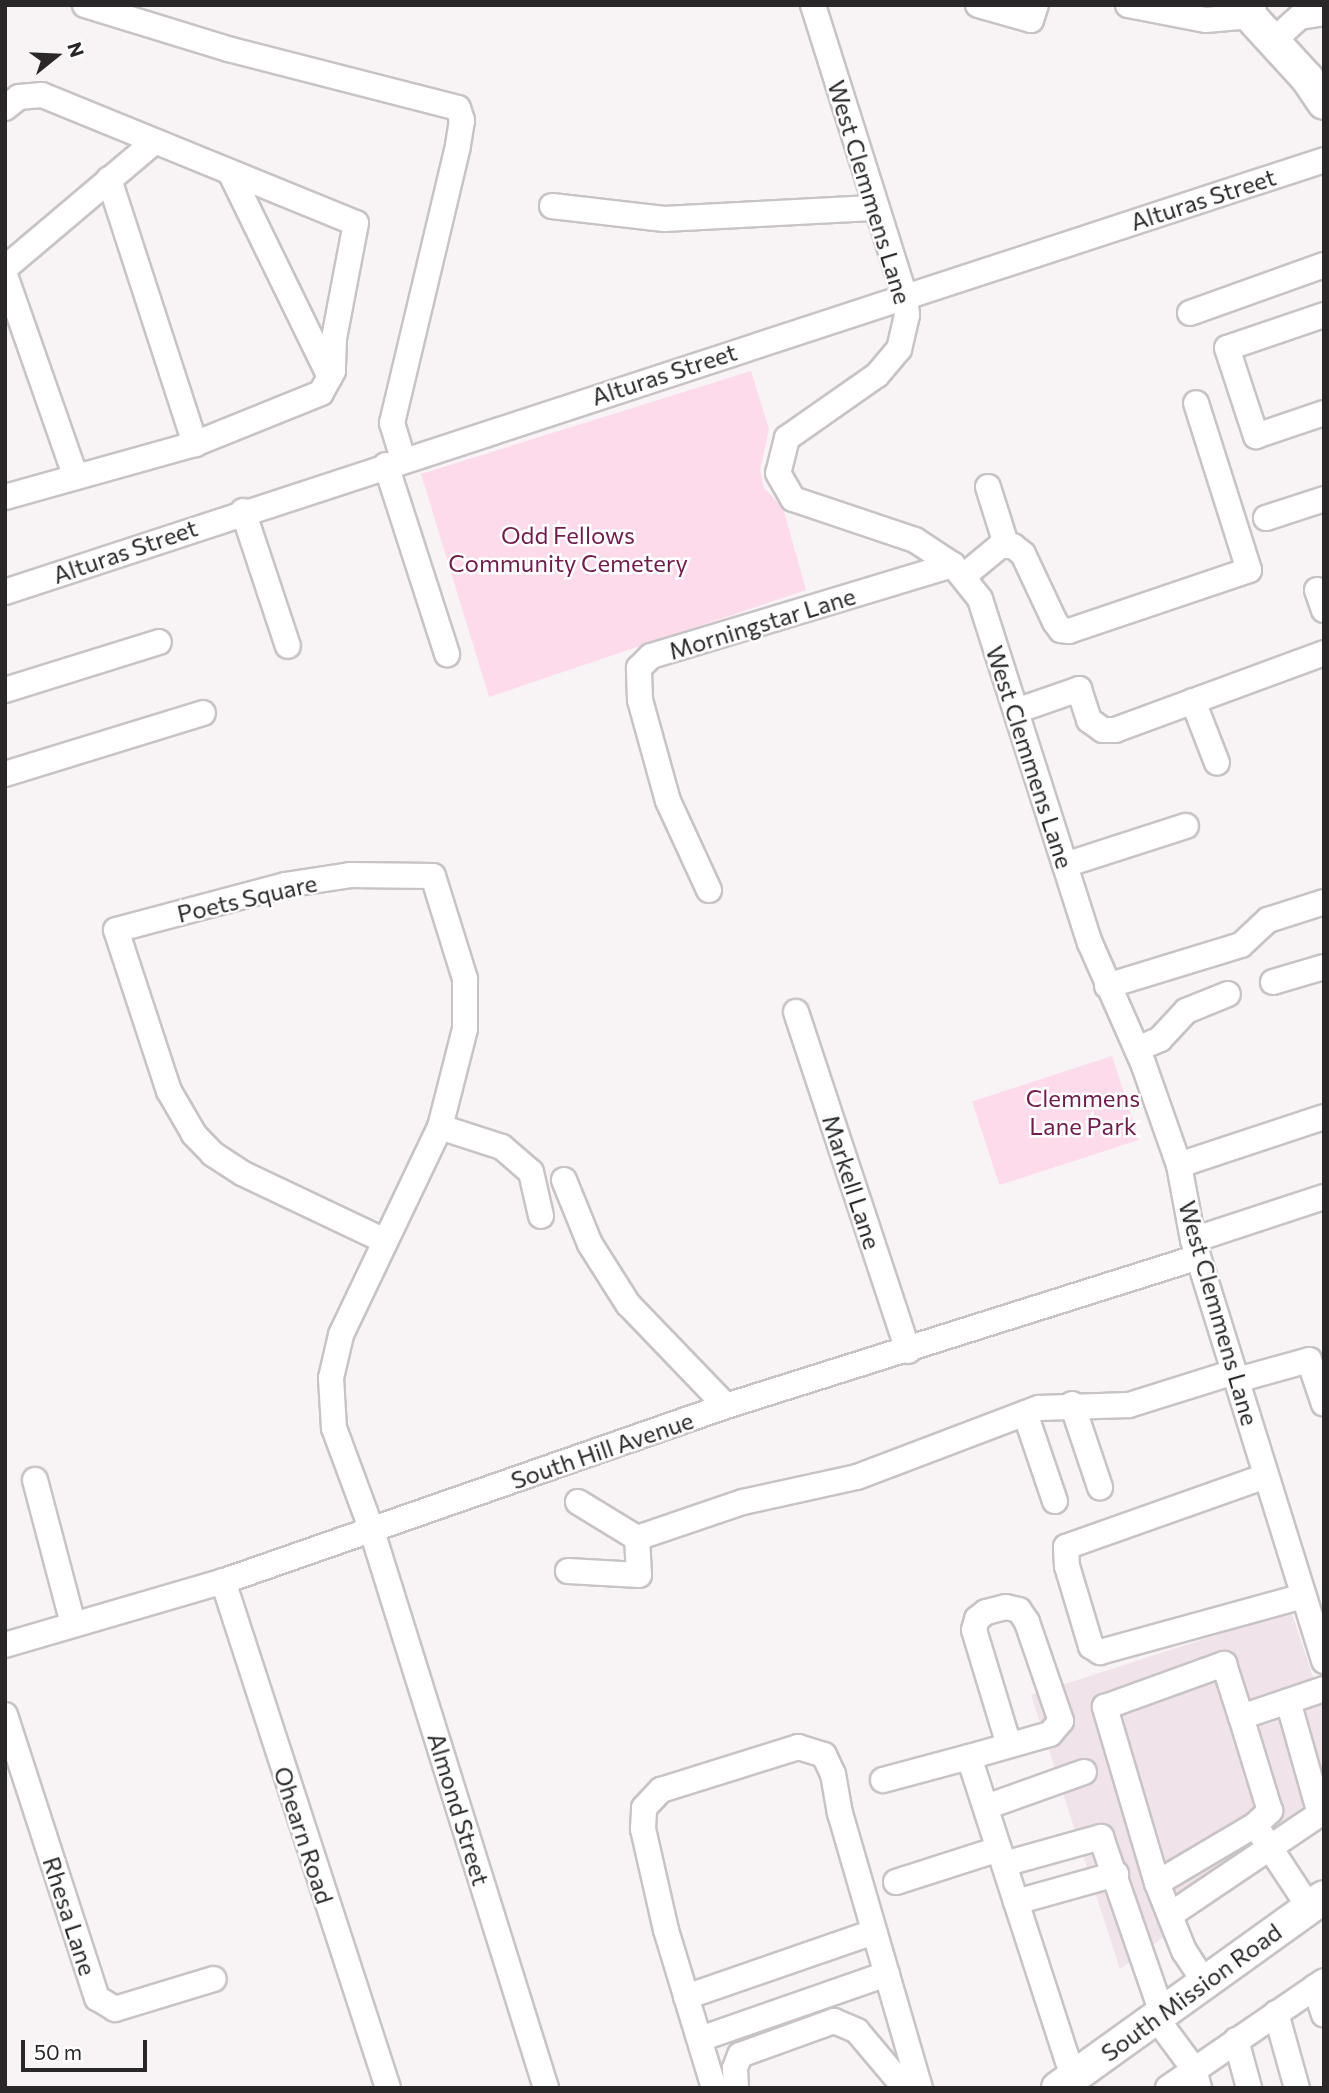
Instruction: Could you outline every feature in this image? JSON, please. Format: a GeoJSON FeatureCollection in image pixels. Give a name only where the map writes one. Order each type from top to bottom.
{"type":"FeatureCollection","features":[{"type":"Feature","properties":{"kind":"main road"},"geometry":{"type":"LineString","coordinates":[[1248,9],[1324,103]]}},
{"type":"Feature","properties":{"kind":"main road","name":"South Mission Road"},"geometry":{"type":"LineString","coordinates":[[1066,2083],[1317,1902]]}},
{"type":"Feature","properties":{"kind":"street"},"geometry":{"type":"LineString","coordinates":[[85,5],[228,49],[458,108],[462,120],[450,186],[392,423],[395,462],[447,654]]}},
{"type":"Feature","properties":{"kind":"street","name":"West Clemmens Lane"},"geometry":{"type":"LineString","coordinates":[[813,5],[905,296],[907,315],[899,349],[877,375],[788,438],[778,473],[793,499],[915,540],[959,570],[980,598],[1065,866],[1107,986],[1137,1049],[1179,1165],[1196,1249],[1266,1476],[1312,1604],[1323,1654]]}},
{"type":"Feature","properties":{"kind":"street"},"geometry":{"type":"LineString","coordinates":[[978,5],[1031,20],[1036,5]]}},
{"type":"Feature","properties":{"kind":"street"},"geometry":{"type":"LineString","coordinates":[[1128,5],[1206,20],[1248,9]]}},
{"type":"Feature","properties":{"kind":"street"},"geometry":{"type":"LineString","coordinates":[[1273,41],[1300,17],[1324,13]]}},
{"type":"Feature","properties":{"kind":"street"},"geometry":{"type":"LineString","coordinates":[[5,108],[19,97],[42,95],[356,223],[330,377],[321,393],[195,444],[75,475],[5,497]]}},
{"type":"Feature","properties":{"kind":"street"},"geometry":{"type":"LineString","coordinates":[[5,268],[154,142]]}},
{"type":"Feature","properties":{"kind":"street","name":"Alturas Street"},"geometry":{"type":"LineString","coordinates":[[5,592],[243,511],[1324,160]]}},
{"type":"Feature","properties":{"kind":"street"},"geometry":{"type":"LineString","coordinates":[[230,172],[330,377]]}},
{"type":"Feature","properties":{"kind":"street"},"geometry":{"type":"LineString","coordinates":[[109,179],[195,444]]}},
{"type":"Feature","properties":{"kind":"street"},"geometry":{"type":"LineString","coordinates":[[552,206],[664,219],[877,208]]}},
{"type":"Feature","properties":{"kind":"street"},"geometry":{"type":"LineString","coordinates":[[1190,313],[1324,265]]}},
{"type":"Feature","properties":{"kind":"street"},"geometry":{"type":"LineString","coordinates":[[5,275],[75,475]]}},
{"type":"Feature","properties":{"kind":"street"},"geometry":{"type":"LineString","coordinates":[[1324,315],[1227,348],[1256,436],[1324,413]]}},
{"type":"Feature","properties":{"kind":"street"},"geometry":{"type":"LineString","coordinates":[[988,487],[1006,544],[1023,554],[1061,631],[1249,570],[1196,404]]}},
{"type":"Feature","properties":{"kind":"street"},"geometry":{"type":"LineString","coordinates":[[1266,518],[1324,499]]}},
{"type":"Feature","properties":{"kind":"street"},"geometry":{"type":"LineString","coordinates":[[243,511],[288,646]]}},
{"type":"Feature","properties":{"kind":"street"},"geometry":{"type":"LineString","coordinates":[[959,570],[1006,544]]}},
{"type":"Feature","properties":{"kind":"street","name":"Morningstar Lane"},"geometry":{"type":"LineString","coordinates":[[709,890],[668,800],[640,700],[639,668],[650,656],[959,570]]}},
{"type":"Feature","properties":{"kind":"street"},"geometry":{"type":"LineString","coordinates":[[5,690],[159,642]]}},
{"type":"Feature","properties":{"kind":"street"},"geometry":{"type":"LineString","coordinates":[[1016,711],[1079,689],[1089,720],[1103,730],[1115,730],[1324,653]]}},
{"type":"Feature","properties":{"kind":"street"},"geometry":{"type":"LineString","coordinates":[[1193,701],[1217,763]]}},
{"type":"Feature","properties":{"kind":"street"},"geometry":{"type":"LineString","coordinates":[[5,774],[203,713]]}},
{"type":"Feature","properties":{"kind":"street"},"geometry":{"type":"LineString","coordinates":[[1065,866],[1186,826]]}},
{"type":"Feature","properties":{"kind":"street","name":"Poets Square"},"geometry":{"type":"LineString","coordinates":[[372,1531],[334,1428],[331,1378],[341,1335],[440,1127],[465,1029],[465,979],[433,876],[350,875],[285,885],[116,930],[169,1091],[194,1133],[213,1154],[242,1173],[385,1241]]}},
{"type":"Feature","properties":{"kind":"street"},"geometry":{"type":"LineString","coordinates":[[1107,986],[1241,945],[1268,920],[1324,902]]}},
{"type":"Feature","properties":{"kind":"street"},"geometry":{"type":"LineString","coordinates":[[1273,982],[1324,967]]}},
{"type":"Feature","properties":{"kind":"street"},"geometry":{"type":"LineString","coordinates":[[1137,1049],[1160,1039],[1186,1010],[1228,994]]}},
{"type":"Feature","properties":{"kind":"street","name":"Markell Lane"},"geometry":{"type":"LineString","coordinates":[[796,1012],[908,1351]]}},
{"type":"Feature","properties":{"kind":"street"},"geometry":{"type":"LineString","coordinates":[[1179,1165],[1324,1117]]}},
{"type":"Feature","properties":{"kind":"street"},"geometry":{"type":"LineString","coordinates":[[440,1127],[502,1147],[512,1155],[531,1172],[541,1216]]}},
{"type":"Feature","properties":{"kind":"street"},"geometry":{"type":"LineString","coordinates":[[564,1180],[590,1244],[628,1304],[726,1406]]}},
{"type":"Feature","properties":{"kind":"street","name":"South Hill Avenue"},"geometry":{"type":"LineString","coordinates":[[5,1645],[223,1581],[726,1406],[908,1351],[1196,1249],[1324,1197]]}},
{"type":"Feature","properties":{"kind":"street"},"geometry":{"type":"LineString","coordinates":[[637,1538],[743,1502],[857,1477],[1025,1413],[1072,1404],[1129,1405],[1235,1376],[1309,1360],[1324,1404]]}},
{"type":"Feature","properties":{"kind":"street"},"geometry":{"type":"LineString","coordinates":[[1072,1404],[1100,1487]]}},
{"type":"Feature","properties":{"kind":"street"},"geometry":{"type":"LineString","coordinates":[[1025,1413],[1055,1501]]}},
{"type":"Feature","properties":{"kind":"street"},"geometry":{"type":"LineString","coordinates":[[1266,1476],[1066,1547],[1067,1566],[1091,1646],[1100,1652],[1312,1604]]}},
{"type":"Feature","properties":{"kind":"street"},"geometry":{"type":"LineString","coordinates":[[35,1480],[74,1624]]}},
{"type":"Feature","properties":{"kind":"street"},"geometry":{"type":"LineString","coordinates":[[578,1502],[637,1538]]}},
{"type":"Feature","properties":{"kind":"street","name":"Almond Street"},"geometry":{"type":"LineString","coordinates":[[372,1531],[547,2088]]}},
{"type":"Feature","properties":{"kind":"street"},"geometry":{"type":"LineString","coordinates":[[568,1571],[639,1575],[637,1538]]}},
{"type":"Feature","properties":{"kind":"street","name":"Ohearn Road"},"geometry":{"type":"LineString","coordinates":[[223,1581],[388,2088]]}},
{"type":"Feature","properties":{"kind":"street"},"geometry":{"type":"LineString","coordinates":[[883,1780],[1050,1734],[1061,1721],[1027,1622],[1019,1610],[1006,1607],[986,1612],[977,1619],[974,1629],[1009,1745]]}},
{"type":"Feature","properties":{"kind":"street"},"geometry":{"type":"LineString","coordinates":[[1157,1883],[1255,1825],[1270,1811],[1224,1664],[1105,1707],[1157,1883],[1184,1951],[1205,1983]]}},
{"type":"Feature","properties":{"kind":"street"},"geometry":{"type":"LineString","coordinates":[[1241,1717],[1324,1689]]}},
{"type":"Feature","properties":{"kind":"street"},"geometry":{"type":"LineString","coordinates":[[1170,1915],[1321,1814],[1288,1701]]}},
{"type":"Feature","properties":{"kind":"street","name":"Rhesa Lane"},"geometry":{"type":"LineString","coordinates":[[5,1715],[97,1998],[115,2009],[214,1979]]}},
{"type":"Feature","properties":{"kind":"street"},"geometry":{"type":"LineString","coordinates":[[714,2088],[686,1997],[643,1829],[644,1808],[661,1790],[798,1747],[824,1755],[833,1774],[887,1974],[905,2086]]}},
{"type":"Feature","properties":{"kind":"street"},"geometry":{"type":"LineString","coordinates":[[969,1757],[1017,1902],[1066,2083]]}},
{"type":"Feature","properties":{"kind":"street"},"geometry":{"type":"LineString","coordinates":[[984,1802],[1084,1772]]}},
{"type":"Feature","properties":{"kind":"street"},"geometry":{"type":"LineString","coordinates":[[1255,1825],[1270,1849],[1317,1902]]}},
{"type":"Feature","properties":{"kind":"street"},"geometry":{"type":"LineString","coordinates":[[896,1882],[1101,1837],[1116,1874],[1159,2016],[1197,2078]]}},
{"type":"Feature","properties":{"kind":"street"},"geometry":{"type":"LineString","coordinates":[[1017,1902],[1116,1874]]}},
{"type":"Feature","properties":{"kind":"street"},"geometry":{"type":"LineString","coordinates":[[686,1997],[874,1932]]}},
{"type":"Feature","properties":{"kind":"street"},"geometry":{"type":"LineString","coordinates":[[700,2039],[887,1974]]}},
{"type":"Feature","properties":{"kind":"street"},"geometry":{"type":"LineString","coordinates":[[1168,2088],[1197,2078],[1236,2040],[1320,1984],[1324,2015]]}},
{"type":"Feature","properties":{"kind":"street"},"geometry":{"type":"LineString","coordinates":[[1276,2013],[1297,2088]]}},
{"type":"Feature","properties":{"kind":"street"},"geometry":{"type":"LineString","coordinates":[[736,2088],[735,2068],[740,2055],[834,2021],[857,2031],[905,2086]]}},
{"type":"Feature","properties":{"kind":"street"},"geometry":{"type":"LineString","coordinates":[[1236,2040],[1249,2088]]}},
{"type":"Feature","properties":{"kind":"shaded area"},"geometry":{"type":"Polygon","coordinates":[[[1291,1611],[1324,1710],[1324,1820],[1120,1969],[1031,1695],[1291,1611]]]}},
{"type":"Feature","properties":{"kind":"green space","name":"Odd Fellows Community Cemetery"},"geometry":{"type":"Polygon","coordinates":[[[751,371],[769,429],[760,470],[764,488],[783,508],[806,590],[489,697],[421,474],[751,371]]]}},
{"type":"Feature","properties":{"kind":"green space","name":"Clemmens Lane Park"},"geometry":{"type":"Polygon","coordinates":[[[1112,1056],[1139,1140],[999,1185],[972,1101],[1112,1056]]]}}]}
